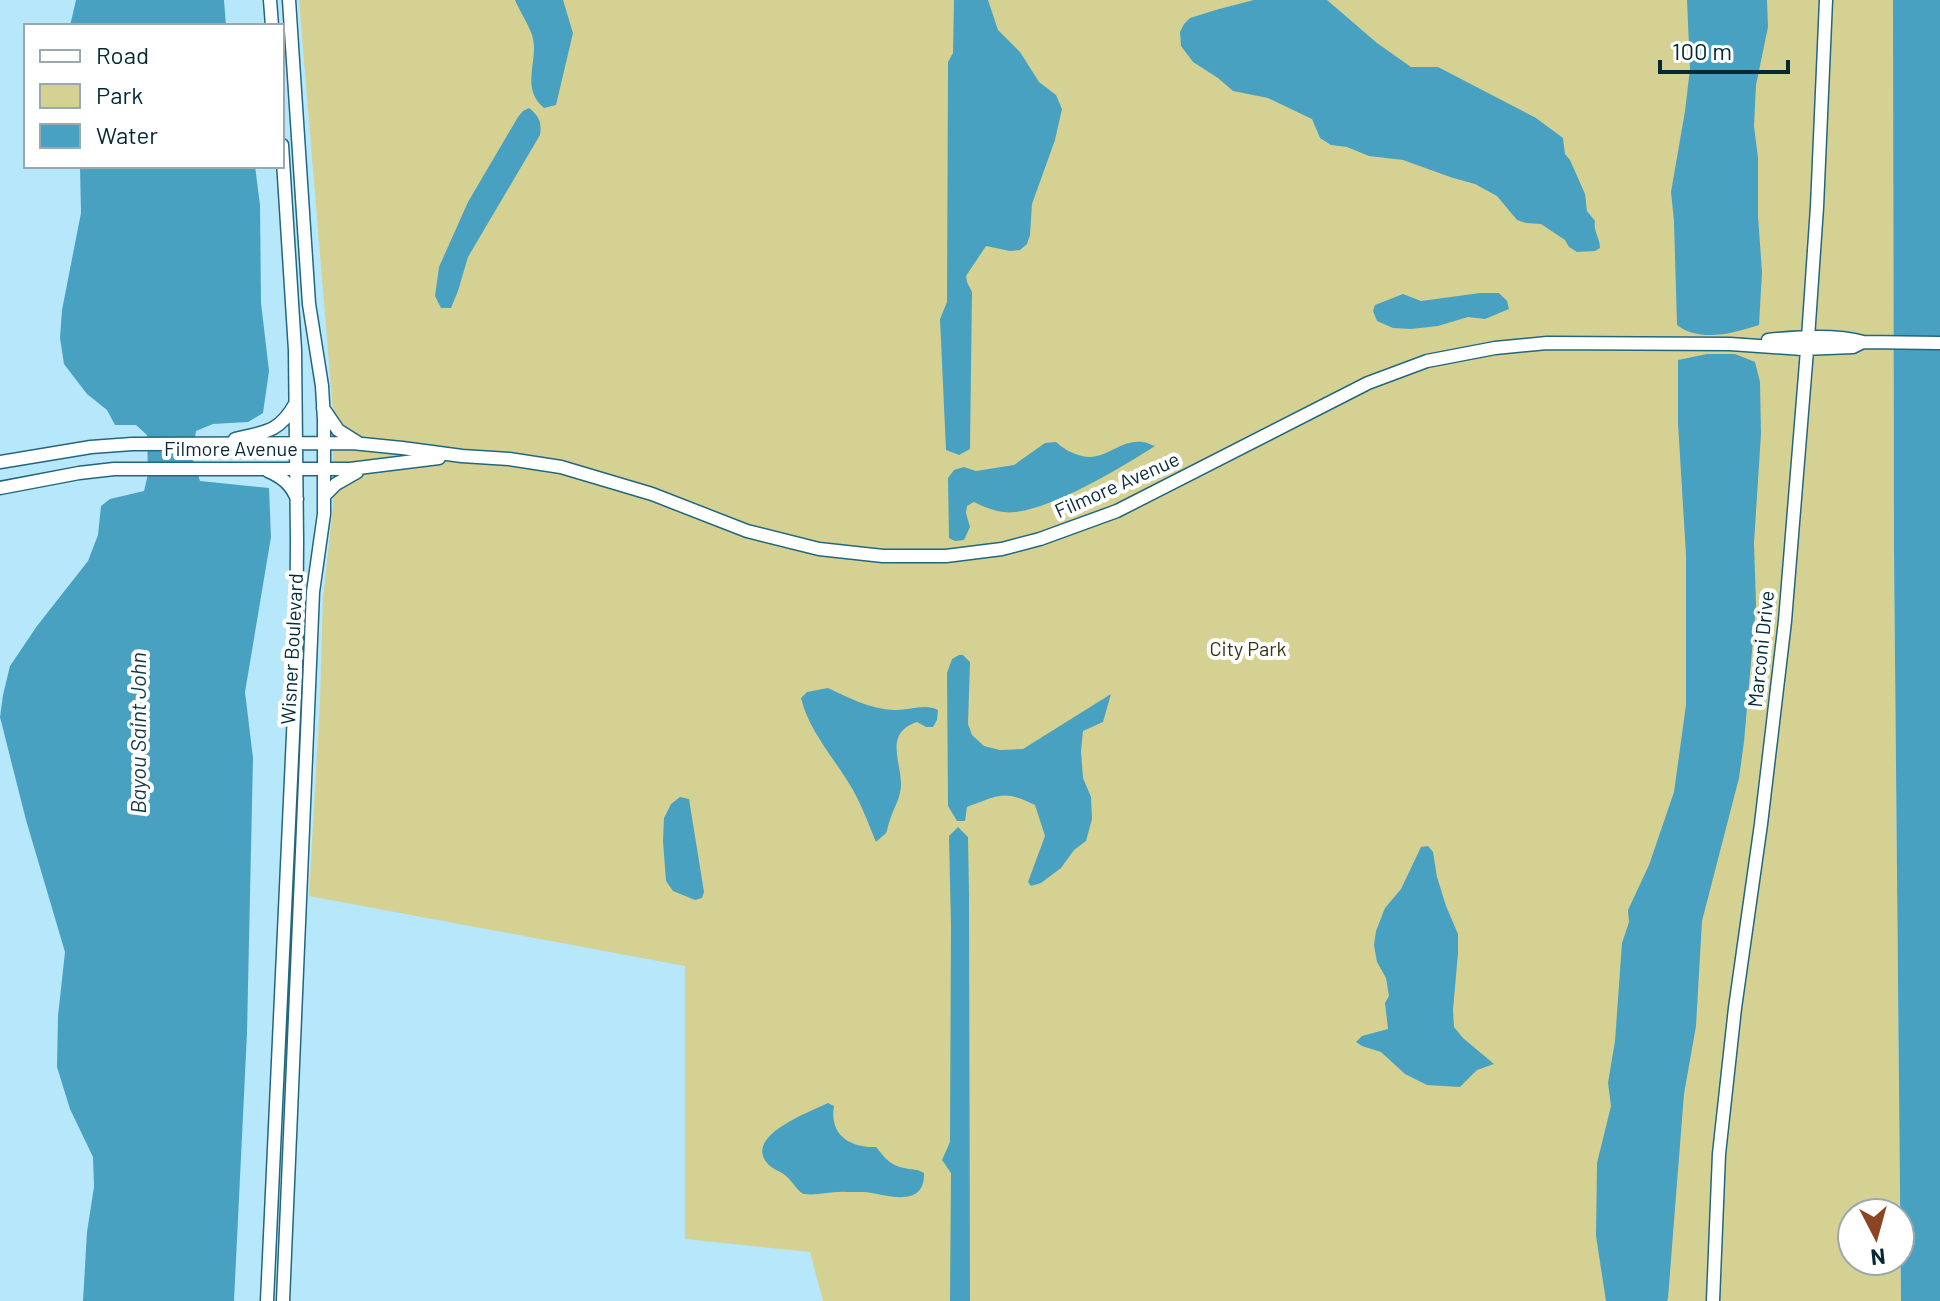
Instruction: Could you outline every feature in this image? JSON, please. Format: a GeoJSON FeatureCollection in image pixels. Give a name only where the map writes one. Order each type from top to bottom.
{"type":"FeatureCollection","features":[{"type":"Feature","properties":{"kind":"street"},"geometry":{"type":"LineString","coordinates":[[270,0],[272,24]]}},
{"type":"Feature","properties":{"kind":"street","name":"Wisner Boulevard"},"geometry":{"type":"LineString","coordinates":[[283,1301],[313,592],[324,514],[322,386],[309,304],[289,0]]}},
{"type":"Feature","properties":{"kind":"street","name":"Marconi Drive"},"geometry":{"type":"LineString","coordinates":[[1713,1301],[1719,1154],[1785,621],[1817,207],[1826,0]]}},
{"type":"Feature","properties":{"kind":"street","name":"Wisner Boulevard"},"geometry":{"type":"LineString","coordinates":[[267,1301],[296,670],[297,402],[284,168]]}},
{"type":"Feature","properties":{"kind":"street","name":"Filmore Avenue"},"geometry":{"type":"LineString","coordinates":[[0,462],[91,447],[146,444],[360,444],[561,467],[652,494],[747,531],[819,549],[883,556],[946,556],[1002,549],[1040,539],[1117,511],[1368,383],[1427,361],[1482,350],[1547,343],[1730,344],[1854,340],[1940,343]]}},
{"type":"Feature","properties":{"kind":"street"},"geometry":{"type":"LineString","coordinates":[[216,443],[281,425],[297,402]]}},
{"type":"Feature","properties":{"kind":"street"},"geometry":{"type":"LineString","coordinates":[[323,408],[340,432],[360,444]]}},
{"type":"Feature","properties":{"kind":"street","name":"Filmore Avenue"},"geometry":{"type":"LineString","coordinates":[[0,488],[79,473],[145,468],[350,469],[462,456]]}},
{"type":"Feature","properties":{"kind":"street"},"geometry":{"type":"LineString","coordinates":[[324,496],[346,477],[366,466]]}},
{"type":"Feature","properties":{"kind":"street"},"geometry":{"type":"LineString","coordinates":[[265,469],[281,476],[294,491],[297,500]]}},
{"type":"Feature","properties":{"kind":"green space","name":"City Park"},"geometry":{"type":"Polygon","coordinates":[[[299,0],[1893,0],[1900,1197],[1836,1197],[1836,1277],[1901,1277],[1901,1301],[823,1301],[810,1252],[685,1239],[685,966],[309,896],[323,599],[333,507],[333,411],[299,0]]]}},
{"type":"Feature","properties":{"kind":"water"},"geometry":{"type":"Polygon","coordinates":[[[76,0],[224,0],[226,24],[70,24],[76,0]]]}},
{"type":"Feature","properties":{"kind":"water"},"geometry":{"type":"Polygon","coordinates":[[[515,0],[563,0],[573,33],[556,105],[544,108],[533,91],[534,44],[515,0]]]}},
{"type":"Feature","properties":{"kind":"water"},"geometry":{"type":"Polygon","coordinates":[[[954,0],[988,0],[998,30],[1020,52],[1039,82],[1056,95],[1062,109],[1055,140],[1032,204],[1027,244],[1020,250],[1010,251],[986,246],[966,276],[972,292],[970,449],[959,455],[946,450],[940,319],[947,302],[948,62],[953,53],[954,0]]]}},
{"type":"Feature","properties":{"kind":"water"},"geometry":{"type":"Polygon","coordinates":[[[1254,0],[1327,0],[1377,43],[1411,67],[1438,67],[1536,118],[1563,138],[1565,154],[1585,194],[1587,211],[1595,221],[1600,248],[1577,252],[1541,224],[1517,220],[1497,196],[1475,184],[1403,160],[1369,156],[1347,147],[1331,145],[1320,138],[1312,119],[1268,98],[1233,91],[1193,62],[1181,46],[1180,32],[1184,24],[1190,18],[1254,0]]]}},
{"type":"Feature","properties":{"kind":"water"},"geometry":{"type":"Polygon","coordinates":[[[1687,0],[1767,0],[1768,27],[1756,85],[1754,126],[1762,272],[1759,325],[1717,335],[1696,334],[1677,325],[1671,192],[1690,69],[1687,0]]]}},
{"type":"Feature","properties":{"kind":"water"},"geometry":{"type":"Polygon","coordinates":[[[1893,0],[1940,0],[1940,1301],[1901,1301],[1901,1277],[1916,1277],[1916,1197],[1900,1197],[1893,0]]]}},
{"type":"Feature","properties":{"kind":"water"},"geometry":{"type":"Polygon","coordinates":[[[529,108],[539,120],[540,135],[468,257],[451,308],[441,308],[435,296],[439,267],[468,202],[518,117],[529,108]]]}},
{"type":"Feature","properties":{"kind":"water","name":"Bayou Saint John"},"geometry":{"type":"Polygon","coordinates":[[[80,168],[255,168],[260,205],[261,303],[269,371],[263,413],[248,422],[213,424],[196,431],[192,457],[200,481],[269,488],[271,537],[245,692],[253,758],[247,1033],[234,1301],[83,1301],[87,1232],[94,1187],[93,1157],[70,1109],[57,1067],[58,1016],[65,952],[0,717],[10,666],[88,561],[98,535],[101,506],[110,499],[144,491],[148,474],[147,435],[136,425],[115,425],[107,410],[87,394],[64,364],[60,338],[62,310],[81,213],[80,168]]]}},
{"type":"Feature","properties":{"kind":"water"},"geometry":{"type":"Polygon","coordinates":[[[1499,293],[1507,301],[1509,309],[1485,319],[1468,317],[1438,326],[1411,329],[1393,328],[1377,321],[1373,311],[1375,305],[1403,294],[1421,301],[1499,293]]]}},
{"type":"Feature","properties":{"kind":"water"},"geometry":{"type":"Polygon","coordinates":[[[1707,354],[1735,354],[1755,362],[1760,382],[1761,434],[1754,543],[1756,605],[1744,742],[1739,778],[1702,921],[1696,1026],[1684,1094],[1668,1298],[1667,1301],[1606,1301],[1596,1236],[1597,1163],[1611,1106],[1608,1083],[1615,1041],[1622,943],[1629,922],[1628,910],[1649,865],[1674,792],[1686,705],[1686,555],[1678,423],[1678,360],[1707,354]]]}},
{"type":"Feature","properties":{"kind":"water"},"geometry":{"type":"Polygon","coordinates":[[[1056,442],[1069,451],[1093,457],[1133,442],[1155,446],[1087,486],[1031,509],[1004,512],[974,502],[967,506],[970,527],[964,540],[949,538],[948,478],[954,470],[964,467],[976,471],[1014,465],[1045,443],[1056,442]]]}},
{"type":"Feature","properties":{"kind":"water"},"geometry":{"type":"Polygon","coordinates":[[[959,655],[970,662],[968,724],[972,735],[984,746],[1000,750],[1023,749],[1111,694],[1103,722],[1083,731],[1083,778],[1091,797],[1092,819],[1086,841],[1074,850],[1061,868],[1041,883],[1031,886],[1028,882],[1045,836],[1035,805],[1015,797],[994,797],[967,807],[965,821],[957,821],[948,806],[947,673],[952,659],[959,655]]]}},
{"type":"Feature","properties":{"kind":"water"},"geometry":{"type":"Polygon","coordinates":[[[828,688],[877,708],[900,710],[927,707],[938,710],[933,727],[917,722],[907,727],[897,740],[900,794],[886,833],[876,842],[853,790],[816,734],[801,698],[807,692],[828,688]]]}},
{"type":"Feature","properties":{"kind":"water"},"geometry":{"type":"Polygon","coordinates":[[[680,797],[689,799],[704,892],[702,898],[695,900],[673,891],[666,881],[664,818],[671,804],[680,797]]]}},
{"type":"Feature","properties":{"kind":"water"},"geometry":{"type":"Polygon","coordinates":[[[958,827],[968,837],[970,1301],[950,1301],[951,1173],[942,1160],[950,1142],[949,836],[958,827]]]}},
{"type":"Feature","properties":{"kind":"water"},"geometry":{"type":"Polygon","coordinates":[[[1428,846],[1433,852],[1437,877],[1458,934],[1454,1027],[1494,1064],[1477,1070],[1460,1087],[1427,1085],[1405,1074],[1381,1052],[1356,1042],[1362,1036],[1388,1029],[1385,1003],[1389,996],[1386,978],[1377,962],[1374,945],[1376,931],[1385,908],[1401,889],[1421,847],[1428,846]]]}},
{"type":"Feature","properties":{"kind":"water"},"geometry":{"type":"Polygon","coordinates":[[[828,1103],[834,1106],[835,1124],[843,1137],[857,1145],[876,1147],[894,1164],[924,1173],[923,1185],[918,1192],[902,1197],[865,1192],[803,1194],[784,1174],[770,1166],[763,1155],[763,1145],[770,1136],[794,1119],[828,1103]]]}}]}
